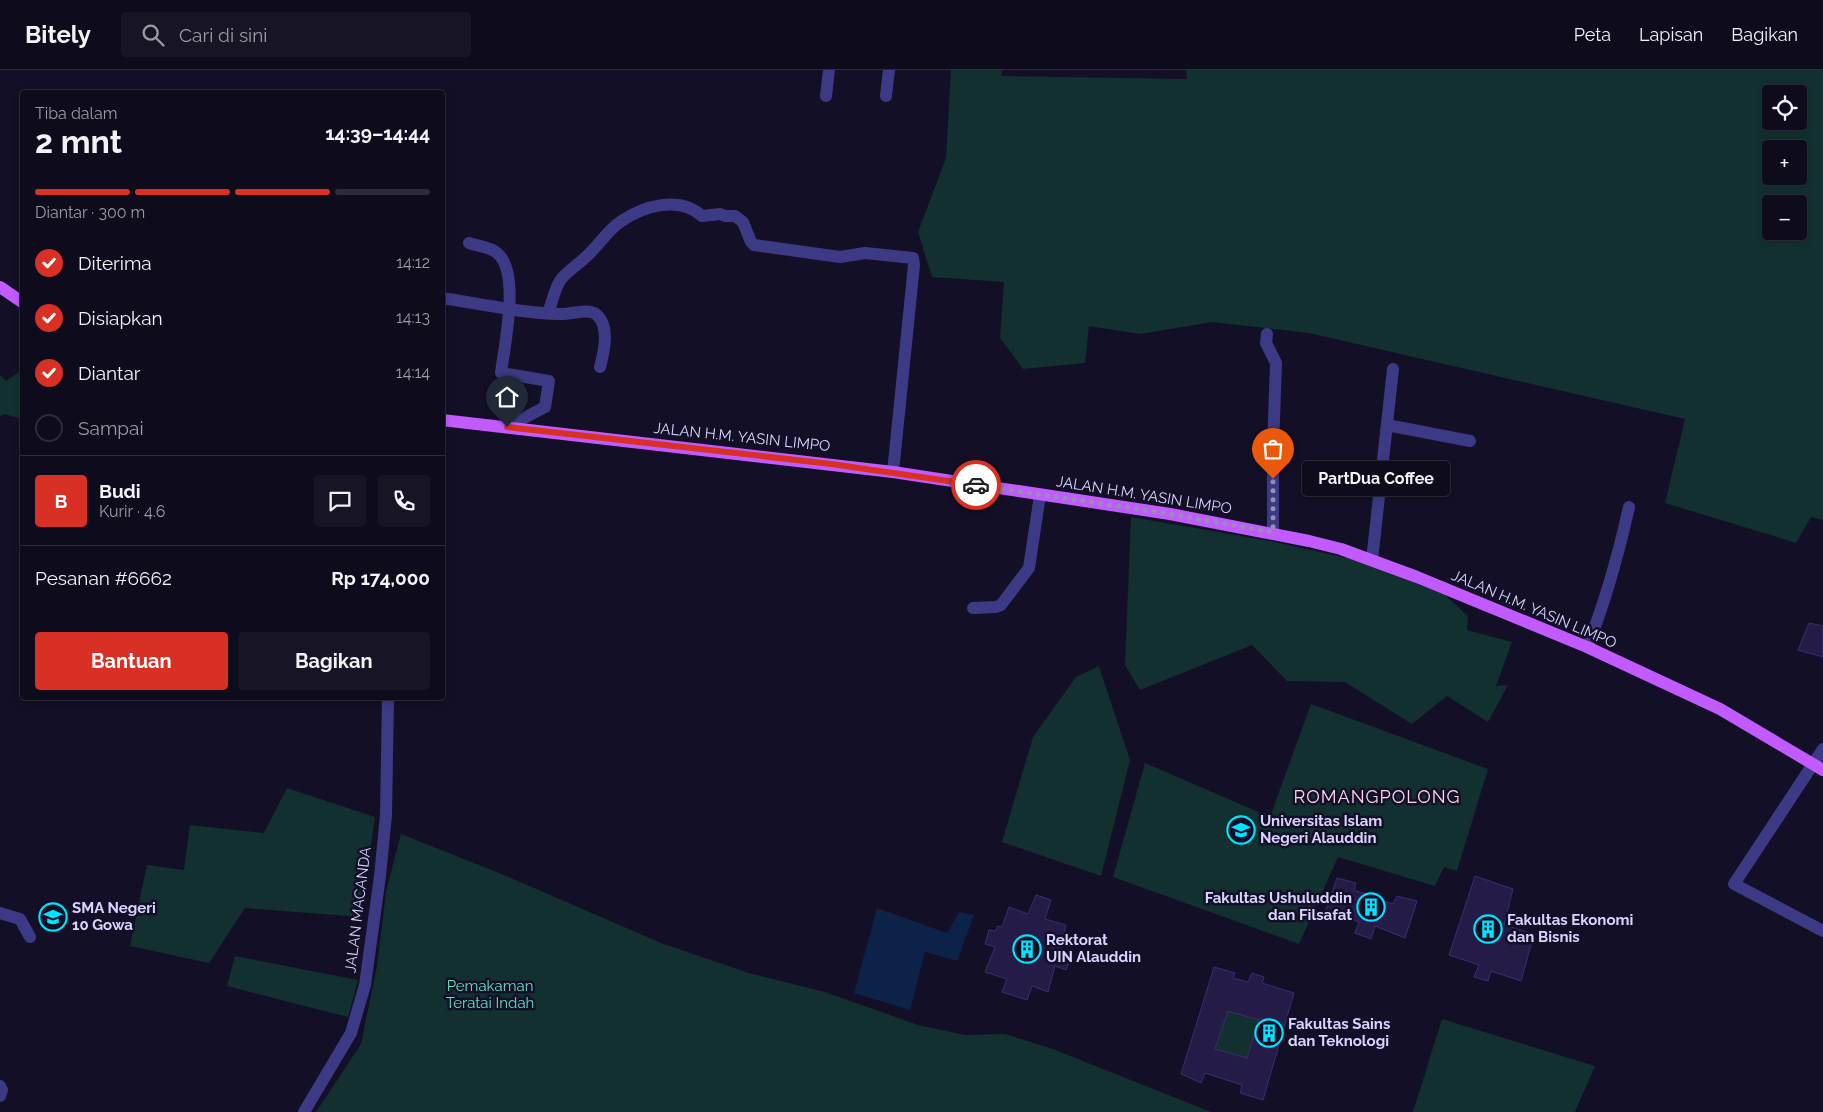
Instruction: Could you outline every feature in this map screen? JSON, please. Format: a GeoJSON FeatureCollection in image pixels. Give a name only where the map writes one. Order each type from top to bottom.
{"type":"FeatureCollection","features":[{"type":"Feature","properties":{"kind":"main road"},"geometry":{"type":"LineString","coordinates":[[0,287],[20,301]]}},
{"type":"Feature","properties":{"kind":"main road","name":"JALAN H.M. YASIN LIMPO"},"geometry":{"type":"LineString","coordinates":[[445,420],[894,472],[1273,532],[1341,549],[1587,647],[1720,709],[1818,767]]}},
{"type":"Feature","properties":{"kind":"street"},"geometry":{"type":"LineString","coordinates":[[826,96],[829,70]]}},
{"type":"Feature","properties":{"kind":"street"},"geometry":{"type":"LineString","coordinates":[[886,96],[889,70]]}},
{"type":"Feature","properties":{"kind":"street"},"geometry":{"type":"LineString","coordinates":[[548,313],[562,278],[578,265],[619,222],[632,214],[667,204],[679,205],[702,216],[720,214],[735,216],[743,222],[754,245],[840,257],[865,253],[913,258],[914,265],[894,472]]}},
{"type":"Feature","properties":{"kind":"street"},"geometry":{"type":"LineString","coordinates":[[469,243],[498,254],[505,264],[510,308],[501,373],[549,381],[545,407],[507,427]]}},
{"type":"Feature","properties":{"kind":"street"},"geometry":{"type":"LineString","coordinates":[[445,298],[566,315],[589,311],[598,316],[604,329],[600,367]]}},
{"type":"Feature","properties":{"kind":"street"},"geometry":{"type":"LineString","coordinates":[[1267,334],[1266,343],[1276,363],[1273,447],[1273,532]]}},
{"type":"Feature","properties":{"kind":"street"},"geometry":{"type":"LineString","coordinates":[[1372,560],[1393,369]]}},
{"type":"Feature","properties":{"kind":"street"},"geometry":{"type":"LineString","coordinates":[[1387,425],[1470,441]]}},
{"type":"Feature","properties":{"kind":"street"},"geometry":{"type":"LineString","coordinates":[[973,608],[1001,605],[1030,568],[1040,495]]}},
{"type":"Feature","properties":{"kind":"street"},"geometry":{"type":"LineString","coordinates":[[1587,647],[1607,595],[1629,507]]}},
{"type":"Feature","properties":{"kind":"street","name":"JALAN MACANDA"},"geometry":{"type":"LineString","coordinates":[[304,1112],[351,1033],[365,985],[384,839],[388,765],[388,700]]}},
{"type":"Feature","properties":{"kind":"street"},"geometry":{"type":"LineString","coordinates":[[1823,749],[1818,767],[1734,884],[1823,931]]}},
{"type":"Feature","properties":{"kind":"street"},"geometry":{"type":"LineString","coordinates":[[0,913],[20,919],[30,936]]}},
{"type":"Feature","properties":{"kind":"street"},"geometry":{"type":"LineString","coordinates":[[0,1086],[0,1096]]}},
{"type":"Feature","properties":{"kind":"green space"},"geometry":{"type":"Polygon","coordinates":[[[951,70],[1002,70],[1001,76],[1187,79],[1186,70],[1823,70],[1823,520],[1811,517],[1796,543],[1665,503],[1685,419],[1309,333],[1212,322],[1140,334],[1089,326],[1085,363],[1023,369],[1000,338],[1004,282],[932,277],[918,232],[946,158],[951,70]]]}},
{"type":"Feature","properties":{"kind":"green space"},"geometry":{"type":"Polygon","coordinates":[[[20,371],[20,418],[4,414],[0,417],[0,375],[6,381],[20,371]]]}},
{"type":"Feature","properties":{"kind":"green space"},"geometry":{"type":"Polygon","coordinates":[[[1131,517],[1270,541],[1356,560],[1445,595],[1468,616],[1467,630],[1512,642],[1496,686],[1508,685],[1488,722],[1447,696],[1412,724],[1345,682],[1287,681],[1252,645],[1140,690],[1125,665],[1131,517]]]}},
{"type":"Feature","properties":{"kind":"green space"},"geometry":{"type":"Polygon","coordinates":[[[1099,666],[1130,760],[1101,876],[1002,842],[1033,737],[1076,677],[1099,666]]]}},
{"type":"Feature","properties":{"kind":"green space"},"geometry":{"type":"Polygon","coordinates":[[[1311,704],[1488,769],[1457,871],[1444,867],[1435,886],[1338,857],[1299,944],[1113,877],[1145,763],[1270,817],[1311,704]]]}},
{"type":"Feature","properties":{"kind":"green space"},"geometry":{"type":"Polygon","coordinates":[[[287,788],[375,817],[361,917],[245,908],[209,963],[130,946],[147,865],[184,870],[190,825],[264,833],[287,788]]]}},
{"type":"Feature","properties":{"kind":"green space","name":"Pemakaman Teratai Indah"},"geometry":{"type":"Polygon","coordinates":[[[401,834],[504,875],[661,943],[749,973],[825,992],[918,1025],[965,1035],[1005,1034],[1053,1049],[1211,1112],[316,1112],[361,1044],[377,966],[386,892],[401,834]]]}},
{"type":"Feature","properties":{"kind":"green space"},"geometry":{"type":"Polygon","coordinates":[[[235,956],[358,980],[348,1017],[227,986],[235,956]]]}},
{"type":"Feature","properties":{"kind":"green space"},"geometry":{"type":"Polygon","coordinates":[[[1230,1006],[1239,1008],[1238,1014],[1249,1017],[1261,1014],[1247,1058],[1215,1049],[1230,1006]]]}},
{"type":"Feature","properties":{"kind":"green space"},"geometry":{"type":"Polygon","coordinates":[[[1442,1019],[1595,1066],[1575,1112],[1413,1112],[1442,1019]]]}},
{"type":"Feature","properties":{"kind":"water"},"geometry":{"type":"Polygon","coordinates":[[[877,908],[947,933],[959,912],[974,915],[957,961],[925,952],[910,1010],[854,993],[877,908]]]}},
{"type":"Feature","properties":{"kind":"building"},"geometry":{"type":"Polygon","coordinates":[[[1809,623],[1823,626],[1823,657],[1798,650],[1809,623]]]}},
{"type":"Feature","properties":{"kind":"building","name":"Fakultas Ekonomi dan Bisnis"},"geometry":{"type":"Polygon","coordinates":[[[1475,876],[1513,889],[1504,925],[1534,934],[1521,981],[1491,971],[1488,981],[1474,977],[1479,965],[1449,955],[1475,876]]]}},
{"type":"Feature","properties":{"kind":"building","name":"Fakultas Ushuluddin dan Filsafat"},"geometry":{"type":"Polygon","coordinates":[[[1337,878],[1356,883],[1354,890],[1393,904],[1397,896],[1417,901],[1405,938],[1375,926],[1371,939],[1355,933],[1359,922],[1326,910],[1337,878]]]}},
{"type":"Feature","properties":{"kind":"building","name":"Rektorat UIN Alauddin"},"geometry":{"type":"Polygon","coordinates":[[[1036,895],[1051,900],[1045,919],[1066,925],[1059,952],[1072,955],[1066,970],[1055,966],[1048,992],[1032,986],[1027,1000],[1002,992],[1007,979],[985,972],[995,947],[985,944],[989,930],[995,931],[998,926],[1002,927],[1009,907],[1028,914],[1036,895]]]}},
{"type":"Feature","properties":{"kind":"building","name":"Fakultas Sains dan Teknologi"},"geometry":{"type":"Polygon","coordinates":[[[1214,967],[1235,973],[1233,978],[1248,982],[1252,973],[1264,977],[1262,983],[1294,993],[1263,1100],[1240,1093],[1242,1085],[1205,1073],[1201,1083],[1181,1074],[1214,967]],[[1228,1011],[1215,1049],[1247,1058],[1259,1020],[1228,1011]]]}},
{"type":"Feature","properties":{"kind":"way so far"},"geometry":{"type":"LineString","coordinates":[[976,485],[1159,512],[1273,532],[1273,479]]}},
{"type":"Feature","properties":{"kind":"place","name":"PartDua Coffee"},"geometry":{"type":"Point","coordinates":[1273,479]}},
{"type":"Feature","properties":{"kind":"place","name":"Universitas Islam Negeri Alauddin"},"geometry":{"type":"Point","coordinates":[1241,830]}},
{"type":"Feature","properties":{"kind":"place","name":"Fakultas Ushuluddin dan Filsafat"},"geometry":{"type":"Point","coordinates":[1371,907]}},
{"type":"Feature","properties":{"kind":"place","name":"SMA Negeri 10 Gowa"},"geometry":{"type":"Point","coordinates":[53,917]}},
{"type":"Feature","properties":{"kind":"place","name":"Fakultas Ekonomi dan Bisnis"},"geometry":{"type":"Point","coordinates":[1488,929]}},
{"type":"Feature","properties":{"kind":"place","name":"Rektorat UIN Alauddin"},"geometry":{"type":"Point","coordinates":[1027,949]}},
{"type":"Feature","properties":{"kind":"place","name":"Fakultas Sains dan Teknologi"},"geometry":{"type":"Point","coordinates":[1269,1033]}},
{"type":"Feature","properties":{"kind":"district","name":"ROMANGPOLONG"},"geometry":{"type":"Point","coordinates":[1377,796]}},
{"type":"Feature","properties":{"kind":"route"},"geometry":{"type":"LineString","coordinates":[[507,427],[831,464],[976,485]]}}]}
